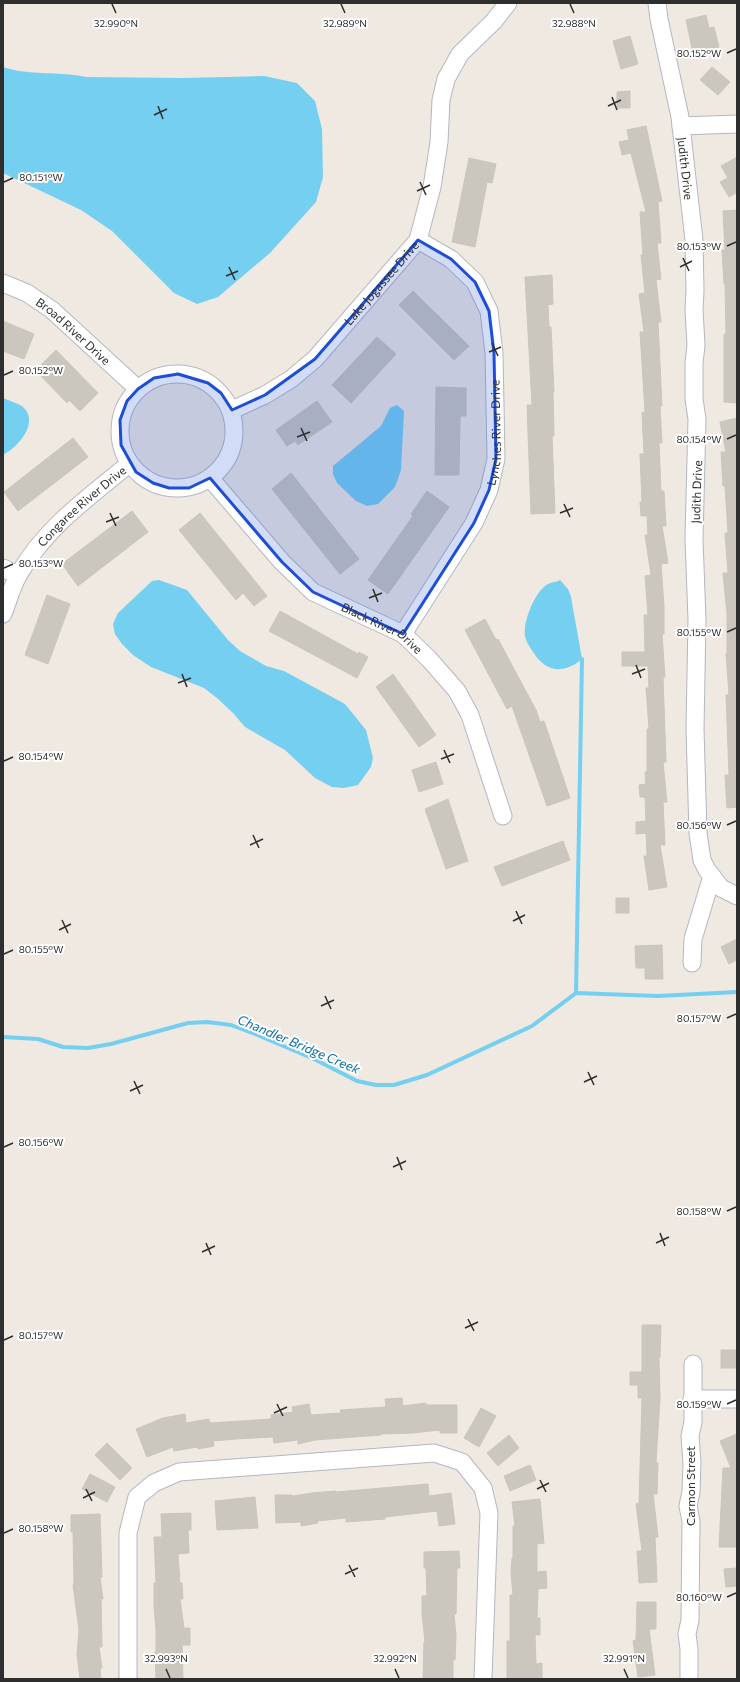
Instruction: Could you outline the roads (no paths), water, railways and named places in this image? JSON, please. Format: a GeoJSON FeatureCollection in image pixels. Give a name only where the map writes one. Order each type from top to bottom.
{"type":"FeatureCollection","features":[{"type":"Feature","properties":{"kind":"street","name":"Lake Jogassee Drive"},"geometry":{"type":"LineString","coordinates":[[232,410],[265,395],[291,379],[315,359],[418,240],[432,187],[439,142],[441,100],[446,80],[460,54],[494,21],[508,3]]}},
{"type":"Feature","properties":{"kind":"street","name":"Judith Drive"},"geometry":{"type":"LineString","coordinates":[[656,3],[682,126],[695,257],[694,310],[696,345],[694,363],[694,399],[697,419],[694,539],[697,620],[695,729],[698,833],[702,860],[721,888],[737,896]]}},
{"type":"Feature","properties":{"kind":"street"},"geometry":{"type":"LineString","coordinates":[[682,126],[737,124]]}},
{"type":"Feature","properties":{"kind":"street","name":"Lynches River Drive"},"geometry":{"type":"LineString","coordinates":[[403,634],[474,523],[489,490],[496,459],[494,353],[489,311],[475,282],[451,259],[418,240]]}},
{"type":"Feature","properties":{"kind":"street","name":"Broad River Drive"},"geometry":{"type":"LineString","coordinates":[[3,283],[27,293],[52,310],[138,389]]}},
{"type":"Feature","properties":{"kind":"street"},"geometry":{"type":"LineString","coordinates":[[178,374],[197,378],[208,383],[221,393],[232,410],[234,437],[224,464],[210,478],[188,488],[169,488],[152,484],[136,472],[129,464],[121,445],[120,420],[128,401],[138,389],[154,378],[178,374]]}},
{"type":"Feature","properties":{"kind":"street","name":"Congaree River Drive"},"geometry":{"type":"LineString","coordinates":[[3,614],[10,571],[33,552],[64,518],[129,464]]}},
{"type":"Feature","properties":{"kind":"street","name":"Black River Drive"},"geometry":{"type":"LineString","coordinates":[[210,478],[282,562],[313,592],[403,634],[429,659],[457,691],[470,715],[503,816]]}},
{"type":"Feature","properties":{"kind":"street"},"geometry":{"type":"LineString","coordinates":[[692,963],[693,939],[712,876]]}},
{"type":"Feature","properties":{"kind":"street","name":"Carmon Street"},"geometry":{"type":"LineString","coordinates":[[689,1679],[689,1648],[686,1634],[690,1620],[691,1521],[688,1506],[691,1492],[692,1463],[690,1436],[693,1422],[693,1364]]}},
{"type":"Feature","properties":{"kind":"street"},"geometry":{"type":"LineString","coordinates":[[692,1399],[737,1399]]}},
{"type":"Feature","properties":{"kind":"street"},"geometry":{"type":"LineString","coordinates":[[128,1679],[128,1533],[137,1497],[154,1483],[179,1472],[434,1453],[462,1462],[483,1488],[488,1513],[483,1679]]}},
{"type":"Feature","properties":{"kind":"water"},"geometry":{"type":"Polygon","coordinates":[[[3,67],[23,72],[65,74],[86,77],[184,78],[264,76],[297,83],[315,101],[322,129],[323,177],[316,202],[270,253],[218,297],[197,304],[174,293],[112,231],[81,210],[3,173],[3,67]]]}},
{"type":"Feature","properties":{"kind":"water"},"geometry":{"type":"Polygon","coordinates":[[[3,398],[23,407],[28,413],[29,420],[25,434],[20,441],[3,455],[3,398]]]}},
{"type":"Feature","properties":{"kind":"water"},"geometry":{"type":"Polygon","coordinates":[[[397,405],[404,411],[401,470],[395,487],[378,504],[367,506],[356,501],[337,483],[333,474],[333,466],[381,426],[390,408],[397,405]]]}},
{"type":"Feature","properties":{"kind":"water"},"geometry":{"type":"Polygon","coordinates":[[[159,580],[187,590],[228,640],[240,651],[266,666],[284,671],[345,704],[366,730],[373,758],[371,767],[358,785],[344,788],[332,787],[315,778],[285,750],[245,727],[233,713],[204,688],[151,667],[133,655],[122,644],[115,634],[113,624],[118,613],[152,581],[159,580]]]}},
{"type":"Feature","properties":{"kind":"water"},"geometry":{"type":"Polygon","coordinates":[[[560,580],[568,589],[571,597],[582,659],[569,667],[556,669],[549,667],[538,659],[526,640],[525,630],[528,615],[534,600],[548,584],[560,580]]]}},
{"type":"Feature","properties":{"kind":"waterway"},"geometry":{"type":"LineString","coordinates":[[576,993],[582,659]]}},
{"type":"Feature","properties":{"kind":"waterway","name":"Chandler Bridge Creek"},"geometry":{"type":"LineString","coordinates":[[3,1037],[38,1039],[63,1047],[88,1048],[111,1044],[188,1023],[207,1022],[231,1025],[255,1034],[312,1058],[357,1081],[376,1085],[394,1085],[427,1075],[532,1026],[576,993],[658,996],[737,992]]}}]}
